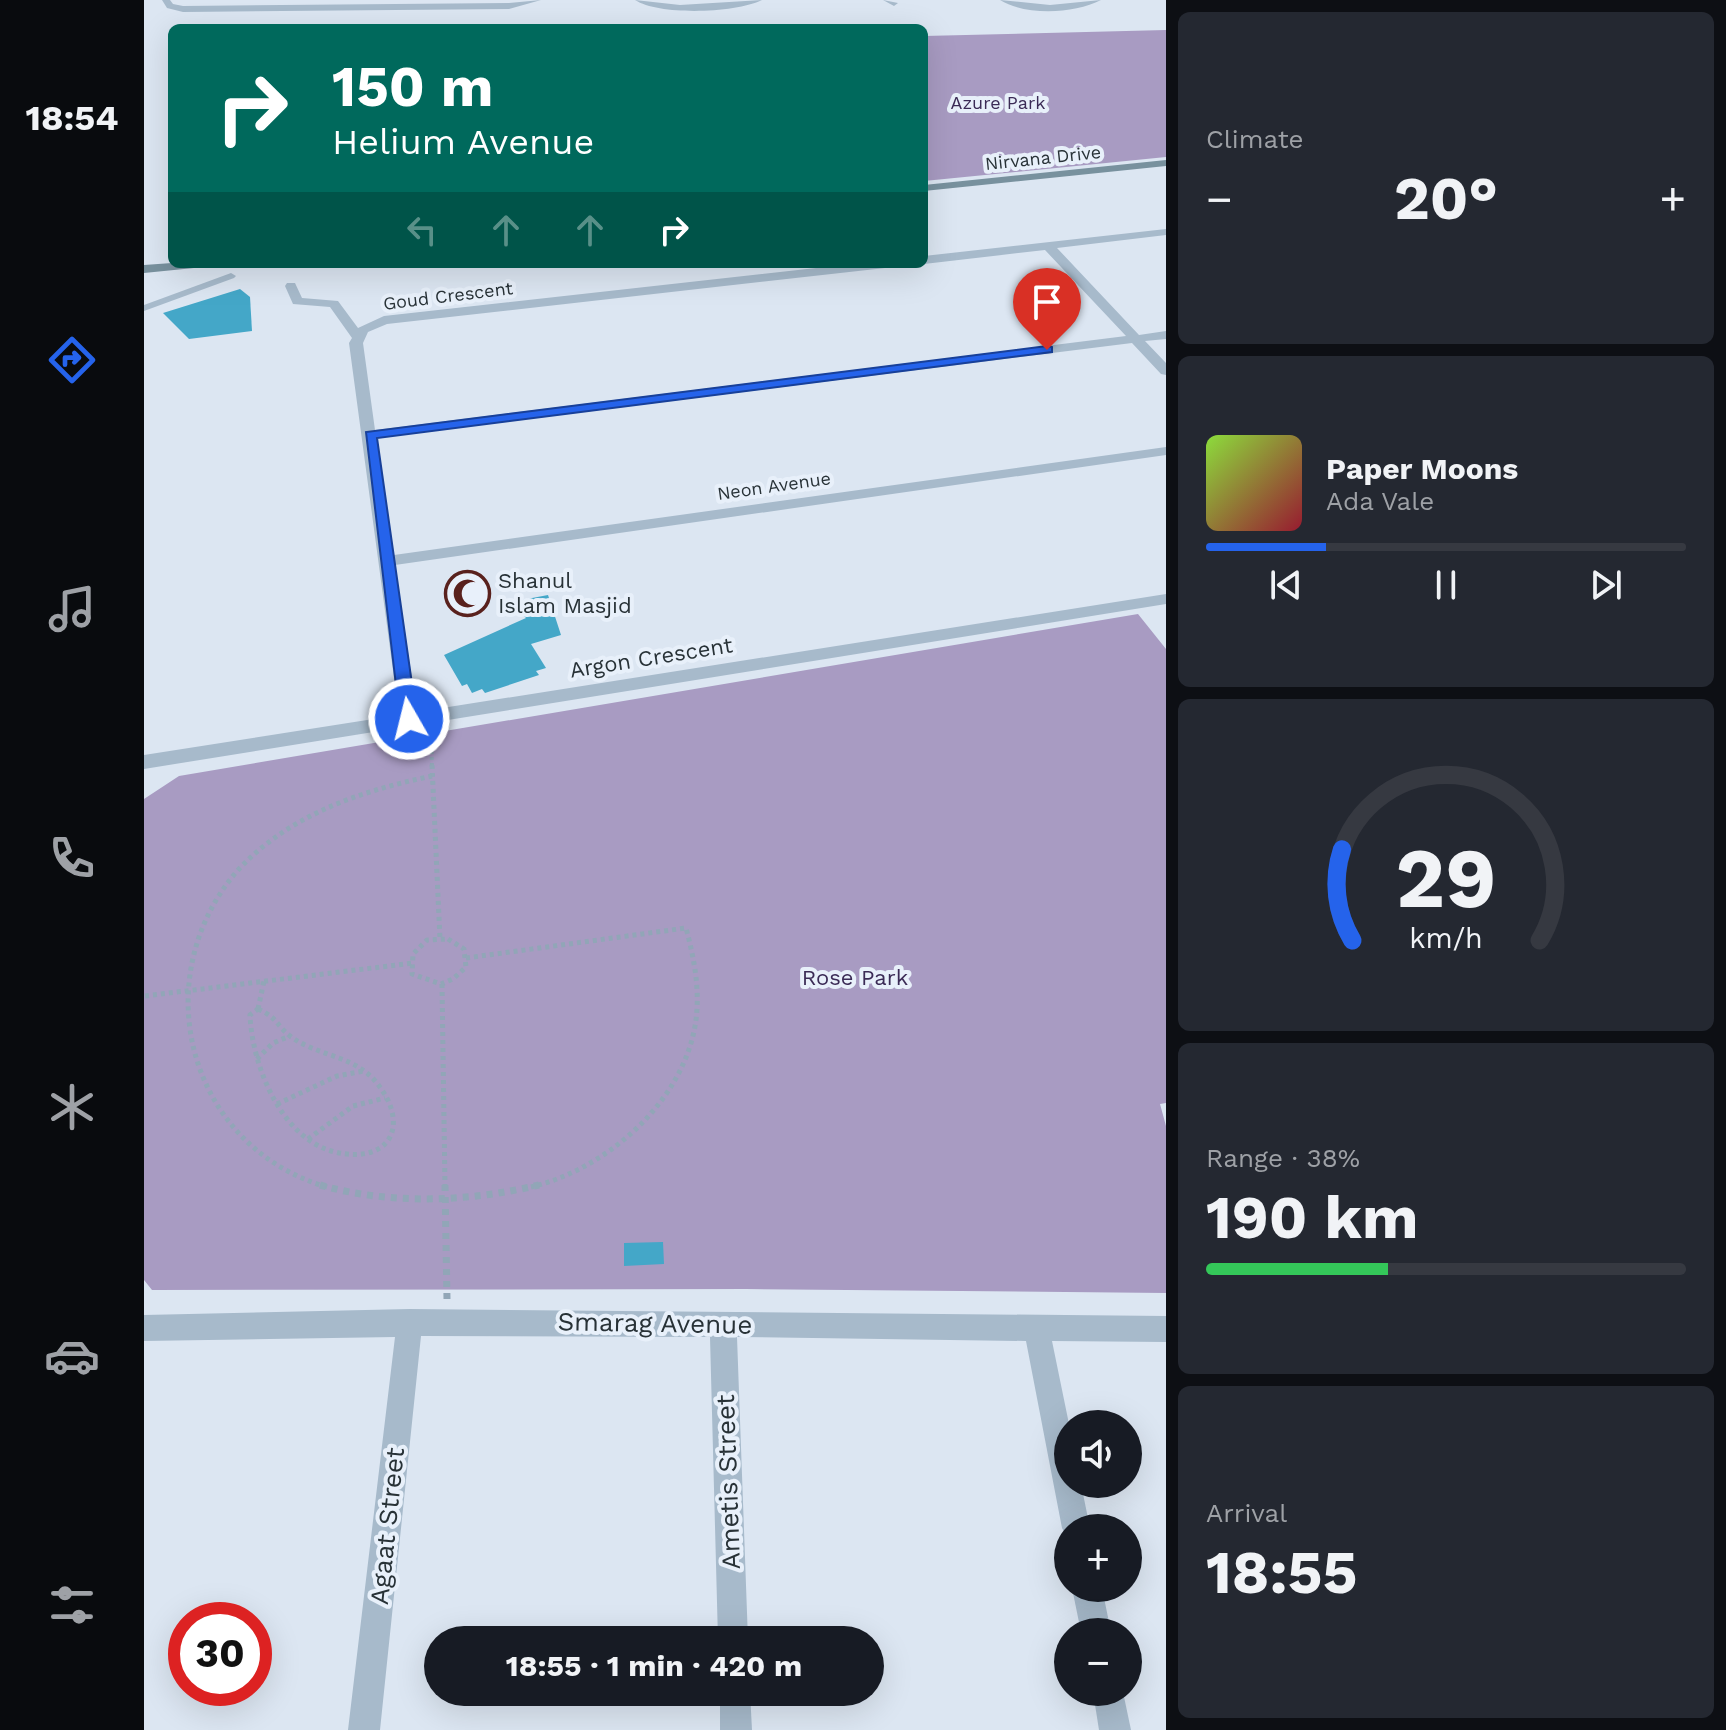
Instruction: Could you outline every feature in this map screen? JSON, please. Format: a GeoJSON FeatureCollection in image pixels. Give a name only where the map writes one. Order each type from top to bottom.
{"type":"FeatureCollection","features":[{"type":"Feature","properties":{"kind":"main road","name":"Nirvana Drive"},"geometry":{"type":"LineString","coordinates":[[928,188],[1166,163]]}},
{"type":"Feature","properties":{"kind":"main road"},"geometry":{"type":"LineString","coordinates":[[144,269],[168,267]]}},
{"type":"Feature","properties":{"kind":"street"},"geometry":{"type":"LineString","coordinates":[[166,0],[167,4],[177,8],[211,9],[509,6],[537,0]]}},
{"type":"Feature","properties":{"kind":"street"},"geometry":{"type":"LineString","coordinates":[[639,0],[651,5],[670,6],[758,0]]}},
{"type":"Feature","properties":{"kind":"street"},"geometry":{"type":"LineString","coordinates":[[1004,0],[1020,6],[1053,9],[1097,0]]}},
{"type":"Feature","properties":{"kind":"street"},"geometry":{"type":"LineString","coordinates":[[928,260],[1166,232]]}},
{"type":"Feature","properties":{"kind":"street"},"geometry":{"type":"LineString","coordinates":[[1048,246],[1166,371]]}},
{"type":"Feature","properties":{"kind":"street","name":"Goud Crescent"},"geometry":{"type":"LineString","coordinates":[[357,336],[371,324],[384,320],[849,268]]}},
{"type":"Feature","properties":{"kind":"street"},"geometry":{"type":"LineString","coordinates":[[291,286],[297,301],[334,304],[357,336],[409,719]]}},
{"type":"Feature","properties":{"kind":"street"},"geometry":{"type":"LineString","coordinates":[[370,435],[1166,335]]}},
{"type":"Feature","properties":{"kind":"street","name":"Neon Avenue"},"geometry":{"type":"LineString","coordinates":[[387,561],[1166,451]]}},
{"type":"Feature","properties":{"kind":"street","name":"Argon Crescent"},"geometry":{"type":"LineString","coordinates":[[144,762],[1166,599]]}},
{"type":"Feature","properties":{"kind":"street","name":"Agaat Street"},"geometry":{"type":"LineString","coordinates":[[364,1730],[410,1322]]}},
{"type":"Feature","properties":{"kind":"street","name":"Smarag Avenue"},"geometry":{"type":"LineString","coordinates":[[144,1328],[446,1322],[1166,1329]]}},
{"type":"Feature","properties":{"kind":"street","name":"Ametis Street"},"geometry":{"type":"LineString","coordinates":[[723,1323],[733,1626]]}},
{"type":"Feature","properties":{"kind":"street"},"geometry":{"type":"LineString","coordinates":[[1037,1330],[1073,1514]]}},
{"type":"Feature","properties":{"kind":"street"},"geometry":{"type":"LineString","coordinates":[[735,1706],[736,1730]]}},
{"type":"Feature","properties":{"kind":"street"},"geometry":{"type":"LineString","coordinates":[[1111,1706],[1115,1730]]}},
{"type":"Feature","properties":{"kind":"lane"},"geometry":{"type":"LineString","coordinates":[[144,308],[231,276]]}},
{"type":"Feature","properties":{"kind":"path"},"geometry":{"type":"LineString","coordinates":[[431,733],[440,939]]}},
{"type":"Feature","properties":{"kind":"path"},"geometry":{"type":"LineString","coordinates":[[432,776],[401,781],[342,799],[291,826],[266,844],[234,878],[206,917],[185,991],[186,1032],[193,1066],[211,1102],[231,1128],[266,1160],[307,1182],[354,1196],[405,1200],[514,1191],[555,1180],[597,1160],[640,1126],[678,1076],[693,1042],[698,1013],[699,988],[694,951],[686,928],[466,958]]}},
{"type":"Feature","properties":{"kind":"path"},"geometry":{"type":"LineString","coordinates":[[440,939],[448,939],[464,949],[466,967],[452,982],[430,984],[412,974],[413,954],[427,940],[440,939]]}},
{"type":"Feature","properties":{"kind":"path"},"geometry":{"type":"LineString","coordinates":[[145,996],[413,963]]}},
{"type":"Feature","properties":{"kind":"path"},"geometry":{"type":"LineString","coordinates":[[258,1009],[274,1016],[290,1036],[357,1065],[377,1082],[395,1131],[390,1141],[378,1151],[365,1155],[333,1152],[294,1129],[277,1104],[257,1059],[249,1029],[250,1015],[258,1009],[264,981]]}},
{"type":"Feature","properties":{"kind":"path"},"geometry":{"type":"LineString","coordinates":[[442,984],[446,1322]]}},
{"type":"Feature","properties":{"kind":"path"},"geometry":{"type":"LineString","coordinates":[[257,1059],[273,1043],[290,1036]]}},
{"type":"Feature","properties":{"kind":"path"},"geometry":{"type":"LineString","coordinates":[[277,1104],[337,1076],[364,1071]]}},
{"type":"Feature","properties":{"kind":"path"},"geometry":{"type":"LineString","coordinates":[[308,1139],[353,1106],[385,1098]]}},
{"type":"Feature","properties":{"kind":"green space","name":"Azure Park"},"geometry":{"type":"Polygon","coordinates":[[[1166,30],[1166,157],[928,181],[928,36],[1166,30]]]}},
{"type":"Feature","properties":{"kind":"green space","name":"Rose Park"},"geometry":{"type":"Polygon","coordinates":[[[1138,614],[1166,649],[1166,1103],[1160,1104],[1166,1126],[1166,1293],[746,1289],[152,1290],[144,1280],[144,799],[179,776],[1138,614]]]}},
{"type":"Feature","properties":{"kind":"building"},"geometry":{"type":"Polygon","coordinates":[[[240,289],[250,297],[252,331],[189,339],[163,313],[240,289]]]}},
{"type":"Feature","properties":{"kind":"building"},"geometry":{"type":"Polygon","coordinates":[[[548,595],[561,635],[531,644],[546,668],[536,671],[539,675],[485,693],[482,689],[472,693],[467,684],[462,686],[444,655],[526,618],[511,602],[548,595]]]}},
{"type":"Feature","properties":{"kind":"building"},"geometry":{"type":"Polygon","coordinates":[[[663,1242],[664,1264],[624,1266],[624,1243],[663,1242]]]}},
{"type":"Feature","properties":{"kind":"place","name":"Shanul Islam Masjid"},"geometry":{"type":"Point","coordinates":[467,593]}},
{"type":"Feature","properties":{"kind":"route"},"geometry":{"type":"LineString","coordinates":[[409,719],[370,435],[1047,350]]}}]}
